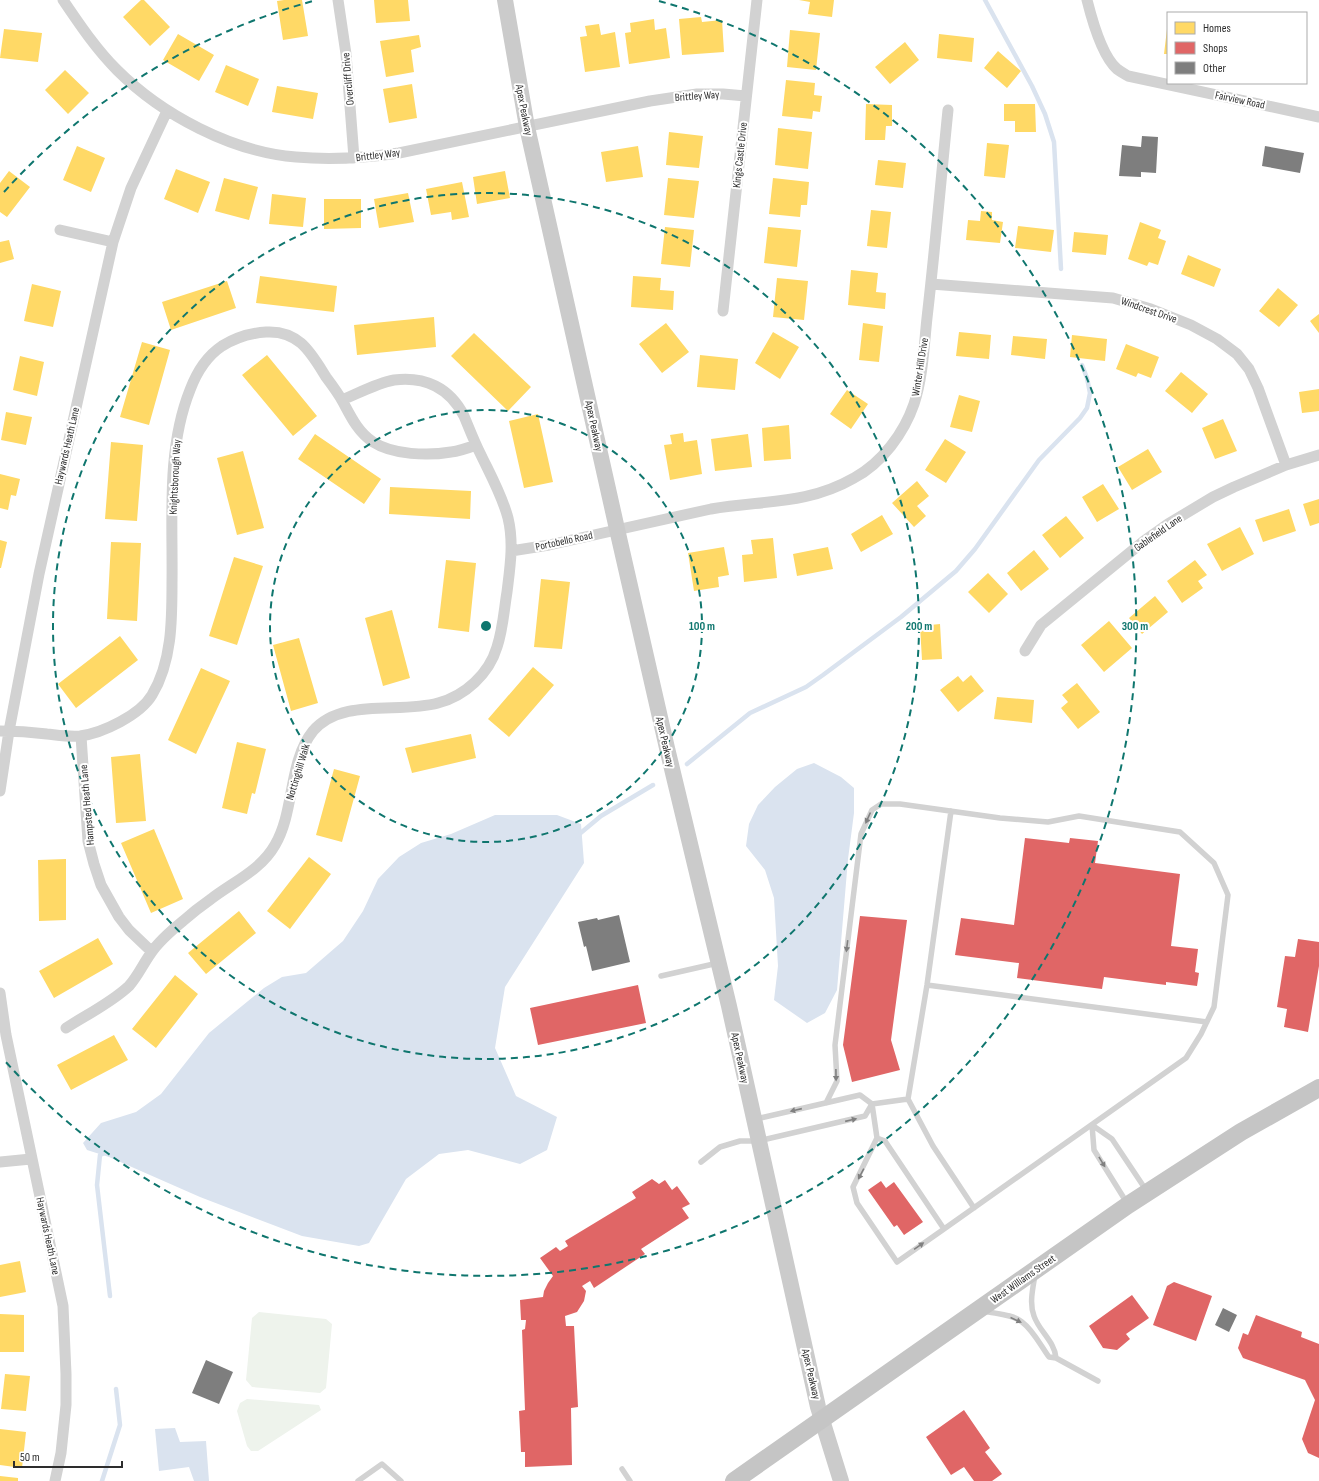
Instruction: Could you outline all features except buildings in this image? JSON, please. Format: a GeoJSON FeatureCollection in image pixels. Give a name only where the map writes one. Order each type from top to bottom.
{"type":"FeatureCollection","features":[{"type":"Feature","properties":{"kind":"main road","name":"Apex Peakway"},"geometry":{"type":"LineString","coordinates":[[505,0],[527,127],[617,529],[822,1420],[841,1481]]}},
{"type":"Feature","properties":{"kind":"main road","name":"West Williams Street"},"geometry":{"type":"LineString","coordinates":[[734,1481],[1147,1193],[1240,1132],[1319,1088]]}},
{"type":"Feature","properties":{"kind":"street","name":"Brittley Way"},"geometry":{"type":"LineString","coordinates":[[63,0],[89,38],[116,69],[128,81],[167,111],[213,135],[247,147],[295,157],[354,158],[399,153],[678,96],[697,94],[746,96]]}},
{"type":"Feature","properties":{"kind":"street","name":"Overcliff Drive"},"geometry":{"type":"LineString","coordinates":[[338,0],[346,54],[354,158]]}},
{"type":"Feature","properties":{"kind":"street","name":"Kings Castle Drive"},"geometry":{"type":"LineString","coordinates":[[723,311],[757,0]]}},
{"type":"Feature","properties":{"kind":"street","name":"Fairview Road"},"geometry":{"type":"LineString","coordinates":[[1087,0],[1102,47],[1116,69],[1128,76],[1319,117]]}},
{"type":"Feature","properties":{"kind":"street","name":"Winter Hill Drive"},"geometry":{"type":"LineString","coordinates":[[617,529],[731,505],[785,501],[828,491],[865,471],[880,458],[894,441],[904,427],[914,404],[919,387],[931,284],[948,110]]}},
{"type":"Feature","properties":{"kind":"street","name":"Haywards Heath Lane"},"geometry":{"type":"LineString","coordinates":[[0,791],[4,731],[113,242],[131,188],[167,111]]}},
{"type":"Feature","properties":{"kind":"street"},"geometry":{"type":"LineString","coordinates":[[60,230],[113,242]]}},
{"type":"Feature","properties":{"kind":"street","name":"Windcrest Drive"},"geometry":{"type":"LineString","coordinates":[[931,284],[1113,298],[1151,309],[1204,332],[1217,339],[1237,354],[1250,369],[1286,465]]}},
{"type":"Feature","properties":{"kind":"street","name":"Knightsborough Way"},"geometry":{"type":"LineString","coordinates":[[4,731],[81,736],[109,726],[134,714],[151,696],[161,675],[167,654],[171,629],[173,483],[176,442],[186,401],[192,385],[210,356],[221,346],[255,333],[282,333],[298,340],[305,346],[342,400],[353,421],[362,432],[372,441],[390,450],[431,454],[452,452],[476,445]]}},
{"type":"Feature","properties":{"kind":"street"},"geometry":{"type":"LineString","coordinates":[[342,400],[392,380],[410,379],[426,382],[442,389],[452,399],[462,414],[500,495],[507,515],[512,551]]}},
{"type":"Feature","properties":{"kind":"street","name":"Gablefield Lane"},"geometry":{"type":"LineString","coordinates":[[1025,651],[1041,625],[1144,541],[1168,524],[1213,497],[1286,465],[1319,456]]}},
{"type":"Feature","properties":{"kind":"street","name":"Portobello Road"},"geometry":{"type":"LineString","coordinates":[[512,551],[617,529]]}},
{"type":"Feature","properties":{"kind":"street","name":"Nottinghill Walk"},"geometry":{"type":"LineString","coordinates":[[66,1028],[126,988],[136,978],[152,952],[183,921],[210,899],[248,874],[267,857],[277,843],[284,823],[300,756],[308,739],[315,729],[334,716],[356,709],[436,704],[456,696],[472,686],[486,669],[497,649],[501,631],[512,551]]}},
{"type":"Feature","properties":{"kind":"street","name":"Hampsted Heath Lane"},"geometry":{"type":"LineString","coordinates":[[81,736],[88,841],[94,864],[102,885],[119,917],[129,930],[152,952]]}},
{"type":"Feature","properties":{"kind":"street","name":"Haywards Heath Lane"},"geometry":{"type":"LineString","coordinates":[[0,993],[6,1035],[31,1159],[57,1275],[64,1324],[66,1405],[61,1454],[55,1481]]}},
{"type":"Feature","properties":{"kind":"street"},"geometry":{"type":"LineString","coordinates":[[0,1162],[31,1159]]}},
{"type":"Feature","properties":{"kind":"lane"},"geometry":{"type":"LineString","coordinates":[[753,1119],[826,1103],[860,1095],[872,1104],[877,1138],[853,1187],[857,1203],[897,1262],[1186,1058],[1201,1034],[1214,1007],[1228,895],[1214,863],[1180,832],[1079,816],[1048,822],[1000,818],[900,804],[881,804],[872,810],[861,834],[835,1045],[837,1081],[826,1103]]}},
{"type":"Feature","properties":{"kind":"lane"},"geometry":{"type":"LineString","coordinates":[[951,811],[927,985],[908,1099],[933,1146],[974,1208]]}},
{"type":"Feature","properties":{"kind":"lane"},"geometry":{"type":"LineString","coordinates":[[661,976],[718,963]]}},
{"type":"Feature","properties":{"kind":"lane"},"geometry":{"type":"LineString","coordinates":[[927,985],[1207,1022]]}},
{"type":"Feature","properties":{"kind":"lane"},"geometry":{"type":"LineString","coordinates":[[872,1104],[908,1099]]}},
{"type":"Feature","properties":{"kind":"lane"},"geometry":{"type":"LineString","coordinates":[[701,1162],[720,1147],[740,1142],[758,1141],[865,1116],[872,1104]]}},
{"type":"Feature","properties":{"kind":"lane"},"geometry":{"type":"LineString","coordinates":[[1092,1125],[1112,1139],[1147,1193]]}},
{"type":"Feature","properties":{"kind":"lane"},"geometry":{"type":"LineString","coordinates":[[1092,1125],[1094,1150],[1128,1206]]}},
{"type":"Feature","properties":{"kind":"lane"},"geometry":{"type":"LineString","coordinates":[[877,1138],[885,1141],[944,1229]]}},
{"type":"Feature","properties":{"kind":"lane"},"geometry":{"type":"LineString","coordinates":[[1035,1271],[1032,1299],[1033,1315],[1036,1323],[1055,1350],[1056,1358]]}},
{"type":"Feature","properties":{"kind":"lane"},"geometry":{"type":"LineString","coordinates":[[979,1310],[1006,1315],[1022,1322],[1049,1357],[1056,1358],[1098,1381]]}},
{"type":"Feature","properties":{"kind":"lane"},"geometry":{"type":"LineString","coordinates":[[358,1481],[382,1464],[401,1481]]}},
{"type":"Feature","properties":{"kind":"lane"},"geometry":{"type":"LineString","coordinates":[[622,1469],[630,1481]]}},
{"type":"Feature","properties":{"kind":"shaded area"},"geometry":{"type":"Polygon","coordinates":[[[814,763],[841,777],[854,788],[854,813],[848,859],[837,990],[825,1013],[807,1023],[774,1000],[778,966],[774,898],[765,870],[746,846],[749,824],[758,805],[775,787],[797,769],[814,763]]]}},
{"type":"Feature","properties":{"kind":"shaded area"},"geometry":{"type":"Polygon","coordinates":[[[495,815],[557,815],[581,824],[584,863],[505,987],[495,1048],[516,1096],[557,1117],[547,1150],[520,1164],[468,1150],[439,1154],[406,1179],[369,1243],[359,1246],[302,1236],[200,1197],[109,1157],[87,1150],[83,1143],[101,1123],[136,1112],[161,1094],[209,1033],[264,988],[282,977],[306,973],[343,941],[363,911],[378,879],[399,857],[421,843],[451,834],[495,815]]]}},
{"type":"Feature","properties":{"kind":"shaded area"},"geometry":{"type":"Polygon","coordinates":[[[259,1312],[326,1319],[332,1324],[326,1388],[320,1393],[252,1387],[246,1380],[252,1318],[259,1312]]]}},
{"type":"Feature","properties":{"kind":"shaded area"},"geometry":{"type":"Polygon","coordinates":[[[247,1399],[319,1405],[321,1410],[258,1451],[251,1451],[247,1446],[237,1411],[240,1403],[247,1399]]]}},
{"type":"Feature","properties":{"kind":"shaded area"},"geometry":{"type":"Polygon","coordinates":[[[175,1428],[180,1442],[206,1441],[209,1481],[194,1481],[189,1467],[159,1471],[155,1429],[175,1428]]]}},
{"type":"Feature","properties":{"kind":"waterway"},"geometry":{"type":"LineString","coordinates":[[985,0],[1032,86],[1045,114],[1054,142],[1061,269]]}},
{"type":"Feature","properties":{"kind":"waterway"},"geometry":{"type":"LineString","coordinates":[[687,764],[750,713],[806,687],[823,675],[901,617],[956,571],[975,549],[1039,460],[1080,418],[1087,408],[1090,393],[1087,378],[1082,365]]}},
{"type":"Feature","properties":{"kind":"waterway"},"geometry":{"type":"LineString","coordinates":[[577,836],[601,816],[653,785]]}},
{"type":"Feature","properties":{"kind":"waterway"},"geometry":{"type":"LineString","coordinates":[[107,1152],[100,1155],[97,1185],[110,1296]]}},
{"type":"Feature","properties":{"kind":"waterway"},"geometry":{"type":"LineString","coordinates":[[102,1481],[120,1425],[116,1389]]}}]}
